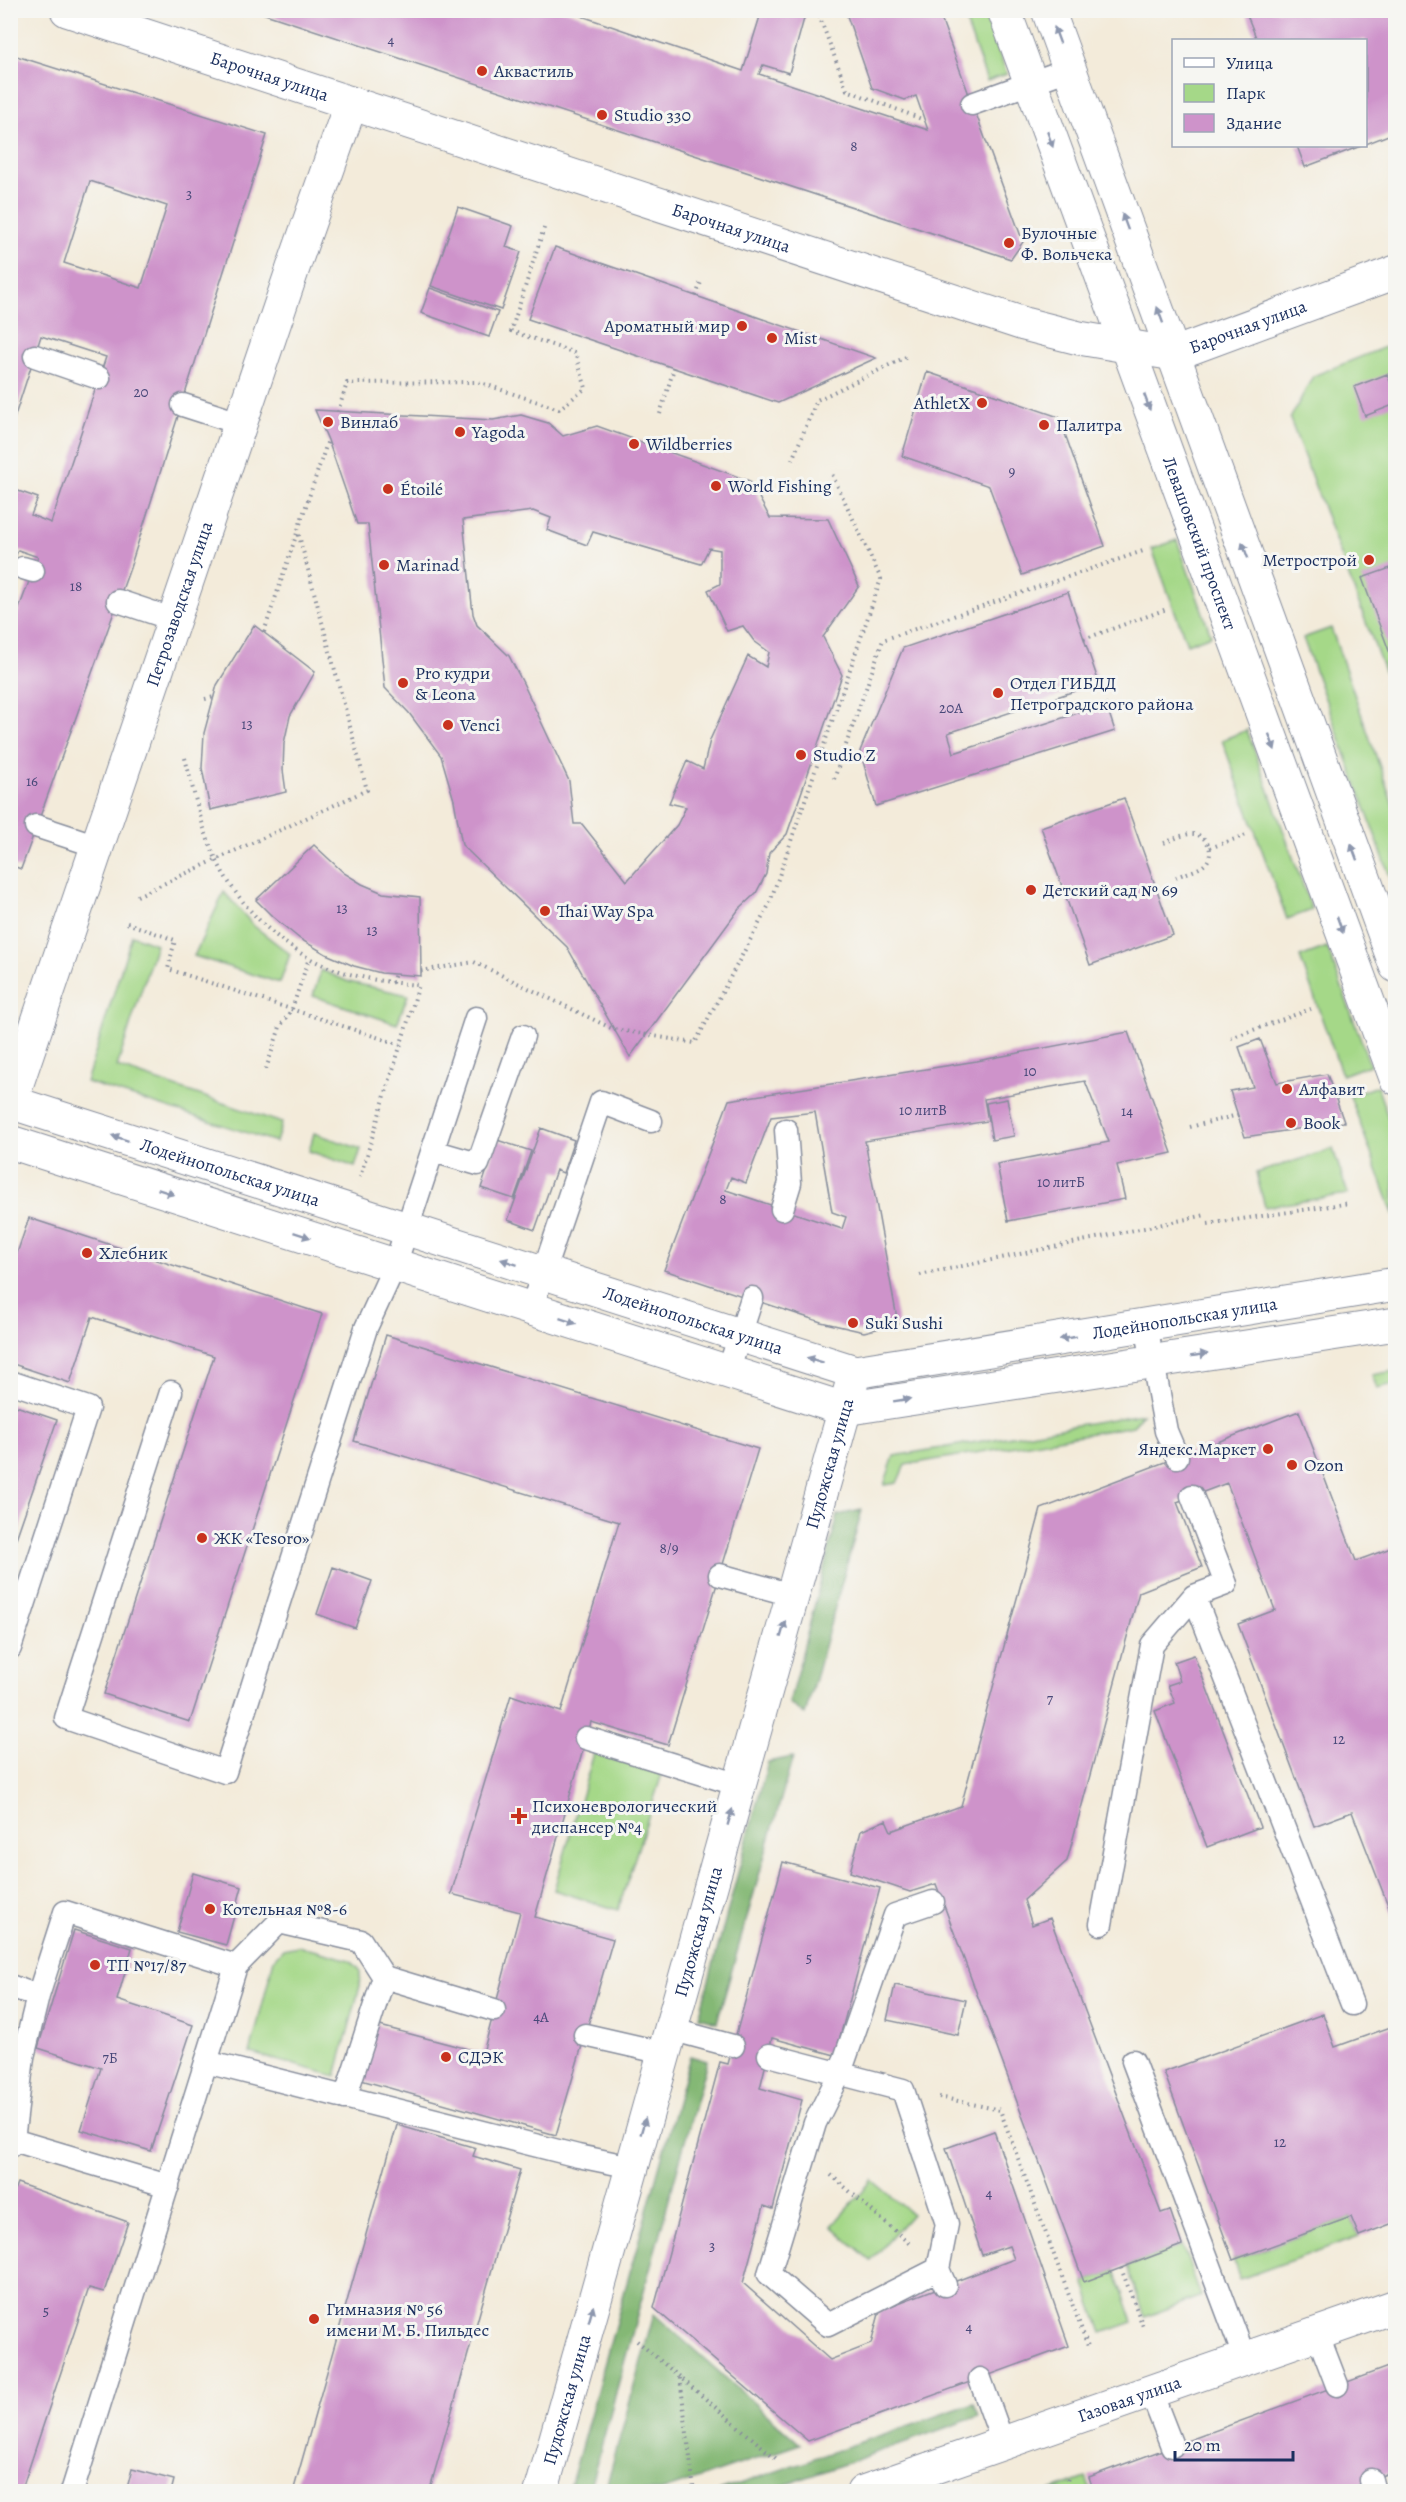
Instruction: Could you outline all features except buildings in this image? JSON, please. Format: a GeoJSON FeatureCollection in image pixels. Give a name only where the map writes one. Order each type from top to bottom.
{"type":"FeatureCollection","features":[{"type":"Feature","properties":{"kind":"street","name":"Барочная улица"},"geometry":{"type":"LineString","coordinates":[[67,10],[1024,324],[1079,338],[1174,354],[1395,272]]}},
{"type":"Feature","properties":{"kind":"street","name":"Левашовский проспект"},"geometry":{"type":"LineString","coordinates":[[1004,10],[1395,1077]]}},
{"type":"Feature","properties":{"kind":"street"},"geometry":{"type":"LineString","coordinates":[[1048,10],[1392,957]]}},
{"type":"Feature","properties":{"kind":"street","name":"Петрозаводская улица"},"geometry":{"type":"LineString","coordinates":[[11,1103],[351,103]]}},
{"type":"Feature","properties":{"kind":"street","name":"Лодейнопольская улица"},"geometry":{"type":"LineString","coordinates":[[11,1103],[855,1372],[1395,1284]]}},
{"type":"Feature","properties":{"kind":"street","name":"Лодейнопольская улица"},"geometry":{"type":"LineString","coordinates":[[10,1142],[844,1409],[1395,1324]]}},
{"type":"Feature","properties":{"kind":"street","name":"Пудожская улица"},"geometry":{"type":"LineString","coordinates":[[541,2492],[855,1372]]}},
{"type":"Feature","properties":{"kind":"street","name":"Газовая улица"},"geometry":{"type":"LineString","coordinates":[[863,2492],[1395,2306]]}},
{"type":"Feature","properties":{"kind":"lane"},"geometry":{"type":"LineString","coordinates":[[972,104],[1070,69]]}},
{"type":"Feature","properties":{"kind":"lane"},"geometry":{"type":"LineString","coordinates":[[35,356],[99,378]]}},
{"type":"Feature","properties":{"kind":"lane"},"geometry":{"type":"LineString","coordinates":[[183,405],[242,423]]}},
{"type":"Feature","properties":{"kind":"lane"},"geometry":{"type":"LineString","coordinates":[[1223,608],[1261,593]]}},
{"type":"Feature","properties":{"kind":"lane"},"geometry":{"type":"LineString","coordinates":[[118,601],[175,620]]}},
{"type":"Feature","properties":{"kind":"lane"},"geometry":{"type":"LineString","coordinates":[[1237,644],[1274,631]]}},
{"type":"Feature","properties":{"kind":"lane"},"geometry":{"type":"LineString","coordinates":[[1259,705],[1296,692]]}},
{"type":"Feature","properties":{"kind":"lane"},"geometry":{"type":"LineString","coordinates":[[36,826],[98,846]]}},
{"type":"Feature","properties":{"kind":"lane"},"geometry":{"type":"LineString","coordinates":[[1352,960],[1392,957]]}},
{"type":"Feature","properties":{"kind":"lane"},"geometry":{"type":"LineString","coordinates":[[171,1392],[66,1718],[225,1772],[366,1328],[376,1259],[388,1224],[433,1151],[476,1018]]}},
{"type":"Feature","properties":{"kind":"lane"},"geometry":{"type":"LineString","coordinates":[[433,1151],[478,1164],[523,1036]]}},
{"type":"Feature","properties":{"kind":"lane"},"geometry":{"type":"LineString","coordinates":[[531,1309],[601,1102],[651,1121]]}},
{"type":"Feature","properties":{"kind":"lane"},"geometry":{"type":"LineString","coordinates":[[782,1209],[790,1183],[786,1130]]}},
{"type":"Feature","properties":{"kind":"lane"},"geometry":{"type":"LineString","coordinates":[[269,1224],[279,1189]]}},
{"type":"Feature","properties":{"kind":"lane"},"geometry":{"type":"LineString","coordinates":[[376,1259],[388,1224]]}},
{"type":"Feature","properties":{"kind":"lane"},"geometry":{"type":"LineString","coordinates":[[1338,1294],[1346,1332]]}},
{"type":"Feature","properties":{"kind":"lane"},"geometry":{"type":"LineString","coordinates":[[728,1372],[752,1298]]}},
{"type":"Feature","properties":{"kind":"lane"},"geometry":{"type":"LineString","coordinates":[[1224,1312],[1231,1350]]}},
{"type":"Feature","properties":{"kind":"lane"},"geometry":{"type":"LineString","coordinates":[[1146,1325],[1166,1431],[1176,1457]]}},
{"type":"Feature","properties":{"kind":"lane"},"geometry":{"type":"LineString","coordinates":[[934,1360],[940,1394]]}},
{"type":"Feature","properties":{"kind":"lane"},"geometry":{"type":"LineString","coordinates":[[10,1382],[88,1407],[10,1648]]}},
{"type":"Feature","properties":{"kind":"lane"},"geometry":{"type":"LineString","coordinates":[[1101,1924],[1152,1645],[1194,1596],[1226,1584],[1192,1496]]}},
{"type":"Feature","properties":{"kind":"lane"},"geometry":{"type":"LineString","coordinates":[[720,1575],[792,1595]]}},
{"type":"Feature","properties":{"kind":"lane"},"geometry":{"type":"LineString","coordinates":[[1194,1596],[1352,2004]]}},
{"type":"Feature","properties":{"kind":"lane"},"geometry":{"type":"LineString","coordinates":[[586,1738],[739,1785]]}},
{"type":"Feature","properties":{"kind":"lane"},"geometry":{"type":"LineString","coordinates":[[769,2055],[840,2073],[903,2090],[947,2224],[942,2277],[828,2325],[769,2274],[815,2122],[840,2073],[895,1915],[933,1902]]}},
{"type":"Feature","properties":{"kind":"lane"},"geometry":{"type":"LineString","coordinates":[[168,2186],[12,2143],[23,2057],[38,1996],[65,1912],[236,1966]]}},
{"type":"Feature","properties":{"kind":"lane"},"geometry":{"type":"LineString","coordinates":[[72,2492],[236,1966],[279,1922],[362,1941],[384,1977],[494,2010]]}},
{"type":"Feature","properties":{"kind":"lane"},"geometry":{"type":"LineString","coordinates":[[345,2098],[384,1977]]}},
{"type":"Feature","properties":{"kind":"lane"},"geometry":{"type":"LineString","coordinates":[[10,1986],[38,1996]]}},
{"type":"Feature","properties":{"kind":"lane"},"geometry":{"type":"LineString","coordinates":[[585,2035],[733,2046]]}},
{"type":"Feature","properties":{"kind":"lane"},"geometry":{"type":"LineString","coordinates":[[1133,2061],[1245,2359]]}},
{"type":"Feature","properties":{"kind":"lane"},"geometry":{"type":"LineString","coordinates":[[206,2062],[578,2156],[632,2167]]}},
{"type":"Feature","properties":{"kind":"lane"},"geometry":{"type":"LineString","coordinates":[[1317,2333],[1336,2385]]}},
{"type":"Feature","properties":{"kind":"lane"},"geometry":{"type":"LineString","coordinates":[[980,2379],[1003,2443]]}},
{"type":"Feature","properties":{"kind":"lane"},"geometry":{"type":"LineString","coordinates":[[1151,2392],[1172,2446]]}},
{"type":"Feature","properties":{"kind":"path"},"geometry":{"type":"LineString","coordinates":[[817,10],[847,90],[924,120]]}},
{"type":"Feature","properties":{"kind":"path"},"geometry":{"type":"LineString","coordinates":[[338,412],[347,382],[478,382],[559,409],[586,388],[575,353],[511,331],[544,228]]}},
{"type":"Feature","properties":{"kind":"path"},"geometry":{"type":"LineString","coordinates":[[696,296],[700,282]]}},
{"type":"Feature","properties":{"kind":"path"},"geometry":{"type":"LineString","coordinates":[[792,460],[817,400],[908,356]]}},
{"type":"Feature","properties":{"kind":"path"},"geometry":{"type":"LineString","coordinates":[[660,414],[674,368]]}},
{"type":"Feature","properties":{"kind":"path"},"geometry":{"type":"LineString","coordinates":[[264,632],[328,440]]}},
{"type":"Feature","properties":{"kind":"path"},"geometry":{"type":"LineString","coordinates":[[421,971],[474,962],[613,1029],[695,1043],[769,905],[881,579],[832,474]]}},
{"type":"Feature","properties":{"kind":"path"},"geometry":{"type":"LineString","coordinates":[[137,896],[367,790],[298,532]]}},
{"type":"Feature","properties":{"kind":"path"},"geometry":{"type":"LineString","coordinates":[[834,779],[883,640],[1146,550]]}},
{"type":"Feature","properties":{"kind":"path"},"geometry":{"type":"LineString","coordinates":[[1084,639],[1167,609]]}},
{"type":"Feature","properties":{"kind":"path"},"geometry":{"type":"LineString","coordinates":[[205,699],[214,697]]}},
{"type":"Feature","properties":{"kind":"path"},"geometry":{"type":"LineString","coordinates":[[184,758],[202,824],[216,860],[239,896],[261,922],[309,958],[350,974],[392,983],[419,985],[360,1177]]}},
{"type":"Feature","properties":{"kind":"path"},"geometry":{"type":"LineString","coordinates":[[1164,843],[1190,834],[1198,835],[1210,848],[1210,855],[1202,867],[1176,877]]}},
{"type":"Feature","properties":{"kind":"path"},"geometry":{"type":"LineString","coordinates":[[1210,848],[1249,834]]}},
{"type":"Feature","properties":{"kind":"path"},"geometry":{"type":"LineString","coordinates":[[127,923],[175,940],[168,969],[401,1045]]}},
{"type":"Feature","properties":{"kind":"path"},"geometry":{"type":"LineString","coordinates":[[266,1069],[280,1027],[292,1010],[309,958]]}},
{"type":"Feature","properties":{"kind":"path"},"geometry":{"type":"LineString","coordinates":[[392,983],[394,974]]}},
{"type":"Feature","properties":{"kind":"path"},"geometry":{"type":"LineString","coordinates":[[1231,1038],[1311,1009]]}},
{"type":"Feature","properties":{"kind":"path"},"geometry":{"type":"LineString","coordinates":[[1336,1098],[1343,1096]]}},
{"type":"Feature","properties":{"kind":"path"},"geometry":{"type":"LineString","coordinates":[[1190,1127],[1238,1115]]}},
{"type":"Feature","properties":{"kind":"path"},"geometry":{"type":"LineString","coordinates":[[1208,1224],[1350,1203]]}},
{"type":"Feature","properties":{"kind":"path"},"geometry":{"type":"LineString","coordinates":[[920,1275],[1206,1215]]}},
{"type":"Feature","properties":{"kind":"path"},"geometry":{"type":"LineString","coordinates":[[903,2090],[1000,2110],[1089,2349]]}},
{"type":"Feature","properties":{"kind":"path"},"geometry":{"type":"LineString","coordinates":[[806,2152],[942,2277]]}},
{"type":"Feature","properties":{"kind":"path"},"geometry":{"type":"LineString","coordinates":[[1121,2268],[1144,2329]]}},
{"type":"Feature","properties":{"kind":"path"},"geometry":{"type":"LineString","coordinates":[[637,2341],[778,2461]]}},
{"type":"Feature","properties":{"kind":"path"},"geometry":{"type":"LineString","coordinates":[[680,2377],[694,2490]]}},
{"type":"Feature","properties":{"kind":"path"},"geometry":{"type":"LineString","coordinates":[[1065,2492],[1068,2477]]}},
{"type":"Feature","properties":{"kind":"green space"},"geometry":{"type":"Polygon","coordinates":[[[962,11],[983,11],[1007,74],[987,81],[962,11]]]}},
{"type":"Feature","properties":{"kind":"green space","name":"Метрострой"},"geometry":{"type":"Polygon","coordinates":[[[1395,343],[1395,700],[1290,419],[1313,376],[1395,343]]]}},
{"type":"Feature","properties":{"kind":"green space"},"geometry":{"type":"Polygon","coordinates":[[[1177,540],[1211,635],[1187,644],[1152,549],[1177,540]]]}},
{"type":"Feature","properties":{"kind":"green space"},"geometry":{"type":"Polygon","coordinates":[[[1331,628],[1395,810],[1395,890],[1303,638],[1331,628]]]}},
{"type":"Feature","properties":{"kind":"green space"},"geometry":{"type":"Polygon","coordinates":[[[1247,730],[1312,910],[1287,919],[1222,740],[1247,730]]]}},
{"type":"Feature","properties":{"kind":"green space"},"geometry":{"type":"Polygon","coordinates":[[[224,892],[254,926],[290,954],[280,983],[194,956],[224,892]]]}},
{"type":"Feature","properties":{"kind":"green space"},"geometry":{"type":"Polygon","coordinates":[[[132,935],[156,944],[117,1067],[282,1123],[276,1142],[86,1082],[132,935]]]}},
{"type":"Feature","properties":{"kind":"green space"},"geometry":{"type":"Polygon","coordinates":[[[1327,947],[1370,1065],[1342,1075],[1300,957],[1327,947]]]}},
{"type":"Feature","properties":{"kind":"green space"},"geometry":{"type":"Polygon","coordinates":[[[321,970],[349,982],[408,995],[397,1024],[313,996],[321,970]]]}},
{"type":"Feature","properties":{"kind":"green space"},"geometry":{"type":"Polygon","coordinates":[[[1377,1086],[1395,1137],[1394,1216],[1350,1096],[1377,1086]]]}},
{"type":"Feature","properties":{"kind":"green space"},"geometry":{"type":"Polygon","coordinates":[[[314,1133],[361,1149],[355,1167],[309,1151],[314,1133]]]}},
{"type":"Feature","properties":{"kind":"green space"},"geometry":{"type":"Polygon","coordinates":[[[1333,1149],[1348,1194],[1265,1207],[1256,1173],[1333,1149]]]}},
{"type":"Feature","properties":{"kind":"green space"},"geometry":{"type":"Polygon","coordinates":[[[1395,1371],[1395,1384],[1377,1388],[1372,1375],[1395,1371]]]}},
{"type":"Feature","properties":{"kind":"green space"},"geometry":{"type":"Polygon","coordinates":[[[1142,1414],[1133,1426],[905,1465],[897,1483],[884,1485],[894,1456],[1142,1414]]]}},
{"type":"Feature","properties":{"kind":"green space"},"geometry":{"type":"Polygon","coordinates":[[[862,1510],[805,1715],[789,1703],[838,1515],[862,1510]]]}},
{"type":"Feature","properties":{"kind":"green space"},"geometry":{"type":"Polygon","coordinates":[[[594,1753],[662,1774],[618,1910],[554,1890],[594,1753]]]}},
{"type":"Feature","properties":{"kind":"green space"},"geometry":{"type":"Polygon","coordinates":[[[793,1757],[717,2022],[699,2017],[768,1762],[793,1757]]]}},
{"type":"Feature","properties":{"kind":"green space"},"geometry":{"type":"Polygon","coordinates":[[[298,1946],[350,1960],[360,1970],[360,1986],[336,2076],[250,2053],[274,1959],[283,1949],[298,1946]]]}},
{"type":"Feature","properties":{"kind":"green space"},"geometry":{"type":"Polygon","coordinates":[[[690,2056],[707,2061],[589,2491],[569,2491],[690,2056]]]}},
{"type":"Feature","properties":{"kind":"green space"},"geometry":{"type":"Polygon","coordinates":[[[872,2180],[912,2214],[871,2261],[832,2226],[872,2180]]]}},
{"type":"Feature","properties":{"kind":"green space"},"geometry":{"type":"Polygon","coordinates":[[[1351,2217],[1359,2236],[1240,2279],[1233,2260],[1351,2217]]]}},
{"type":"Feature","properties":{"kind":"green space"},"geometry":{"type":"Polygon","coordinates":[[[1182,2245],[1201,2296],[1145,2317],[1127,2266],[1182,2245]]]}},
{"type":"Feature","properties":{"kind":"green space"},"geometry":{"type":"Polygon","coordinates":[[[1115,2270],[1133,2322],[1102,2333],[1084,2282],[1115,2270]]]}},
{"type":"Feature","properties":{"kind":"green space"},"geometry":{"type":"Polygon","coordinates":[[[654,2314],[800,2444],[661,2491],[605,2491],[654,2314]]]}},
{"type":"Feature","properties":{"kind":"green space"},"geometry":{"type":"Polygon","coordinates":[[[974,2403],[979,2416],[768,2491],[719,2491],[974,2403]]]}},
{"type":"Feature","properties":{"kind":"green space"},"geometry":{"type":"Polygon","coordinates":[[[1086,2478],[1091,2491],[1050,2491],[1086,2478]]]}},
{"type":"Feature","properties":{"kind":"place","name":"Аквастиль"},"geometry":{"type":"Point","coordinates":[482,71]}},
{"type":"Feature","properties":{"kind":"place","name":"Studio 330"},"geometry":{"type":"Point","coordinates":[602,115]}},
{"type":"Feature","properties":{"kind":"place","name":"Булочные Ф. Вольчека"},"geometry":{"type":"Point","coordinates":[1009,243]}},
{"type":"Feature","properties":{"kind":"place","name":"Ароматный мир"},"geometry":{"type":"Point","coordinates":[742,326]}},
{"type":"Feature","properties":{"kind":"place","name":"Mist"},"geometry":{"type":"Point","coordinates":[772,338]}},
{"type":"Feature","properties":{"kind":"place","name":"AthletX"},"geometry":{"type":"Point","coordinates":[982,403]}},
{"type":"Feature","properties":{"kind":"place","name":"Винлаб"},"geometry":{"type":"Point","coordinates":[328,422]}},
{"type":"Feature","properties":{"kind":"place","name":"Палитра"},"geometry":{"type":"Point","coordinates":[1044,425]}},
{"type":"Feature","properties":{"kind":"place","name":"Yagoda"},"geometry":{"type":"Point","coordinates":[460,432]}},
{"type":"Feature","properties":{"kind":"place","name":"Wildberries"},"geometry":{"type":"Point","coordinates":[634,444]}},
{"type":"Feature","properties":{"kind":"place","name":"World Fishing"},"geometry":{"type":"Point","coordinates":[716,486]}},
{"type":"Feature","properties":{"kind":"place","name":"Étoilé"},"geometry":{"type":"Point","coordinates":[388,489]}},
{"type":"Feature","properties":{"kind":"place","name":"Метрострой"},"geometry":{"type":"Point","coordinates":[1369,560]}},
{"type":"Feature","properties":{"kind":"place","name":"Marinad"},"geometry":{"type":"Point","coordinates":[384,565]}},
{"type":"Feature","properties":{"kind":"place","name":"Pro кудри & Leona"},"geometry":{"type":"Point","coordinates":[403,683]}},
{"type":"Feature","properties":{"kind":"place","name":"Отдел ГИБДД Петроградского района"},"geometry":{"type":"Point","coordinates":[998,693]}},
{"type":"Feature","properties":{"kind":"place","name":"Venci"},"geometry":{"type":"Point","coordinates":[448,725]}},
{"type":"Feature","properties":{"kind":"place","name":"Studio Z"},"geometry":{"type":"Point","coordinates":[801,755]}},
{"type":"Feature","properties":{"kind":"place","name":"Детский сад № 69"},"geometry":{"type":"Point","coordinates":[1031,890]}},
{"type":"Feature","properties":{"kind":"place","name":"Thai Way Spa"},"geometry":{"type":"Point","coordinates":[545,911]}},
{"type":"Feature","properties":{"kind":"place","name":"Алфавит"},"geometry":{"type":"Point","coordinates":[1287,1089]}},
{"type":"Feature","properties":{"kind":"place","name":"Book"},"geometry":{"type":"Point","coordinates":[1291,1123]}},
{"type":"Feature","properties":{"kind":"place","name":"Хлебник"},"geometry":{"type":"Point","coordinates":[87,1253]}},
{"type":"Feature","properties":{"kind":"place","name":"Suki Sushi"},"geometry":{"type":"Point","coordinates":[853,1323]}},
{"type":"Feature","properties":{"kind":"place","name":"Яндекс.Маркет"},"geometry":{"type":"Point","coordinates":[1268,1449]}},
{"type":"Feature","properties":{"kind":"place","name":"Ozon"},"geometry":{"type":"Point","coordinates":[1292,1465]}},
{"type":"Feature","properties":{"kind":"place","name":"ЖК «Tesoro»"},"geometry":{"type":"Point","coordinates":[202,1538]}},
{"type":"Feature","properties":{"kind":"place","name":"Психоневрологический диспансер №4"},"geometry":{"type":"Point","coordinates":[519,1816]}},
{"type":"Feature","properties":{"kind":"place","name":"Котельная №8-6"},"geometry":{"type":"Point","coordinates":[210,1909]}},
{"type":"Feature","properties":{"kind":"place","name":"ТП №17/87"},"geometry":{"type":"Point","coordinates":[95,1965]}},
{"type":"Feature","properties":{"kind":"place","name":"СДЭК"},"geometry":{"type":"Point","coordinates":[446,2057]}},
{"type":"Feature","properties":{"kind":"place","name":"Гимназия № 56 имени М. Б. Пильдес"},"geometry":{"type":"Point","coordinates":[314,2319]}}]}
